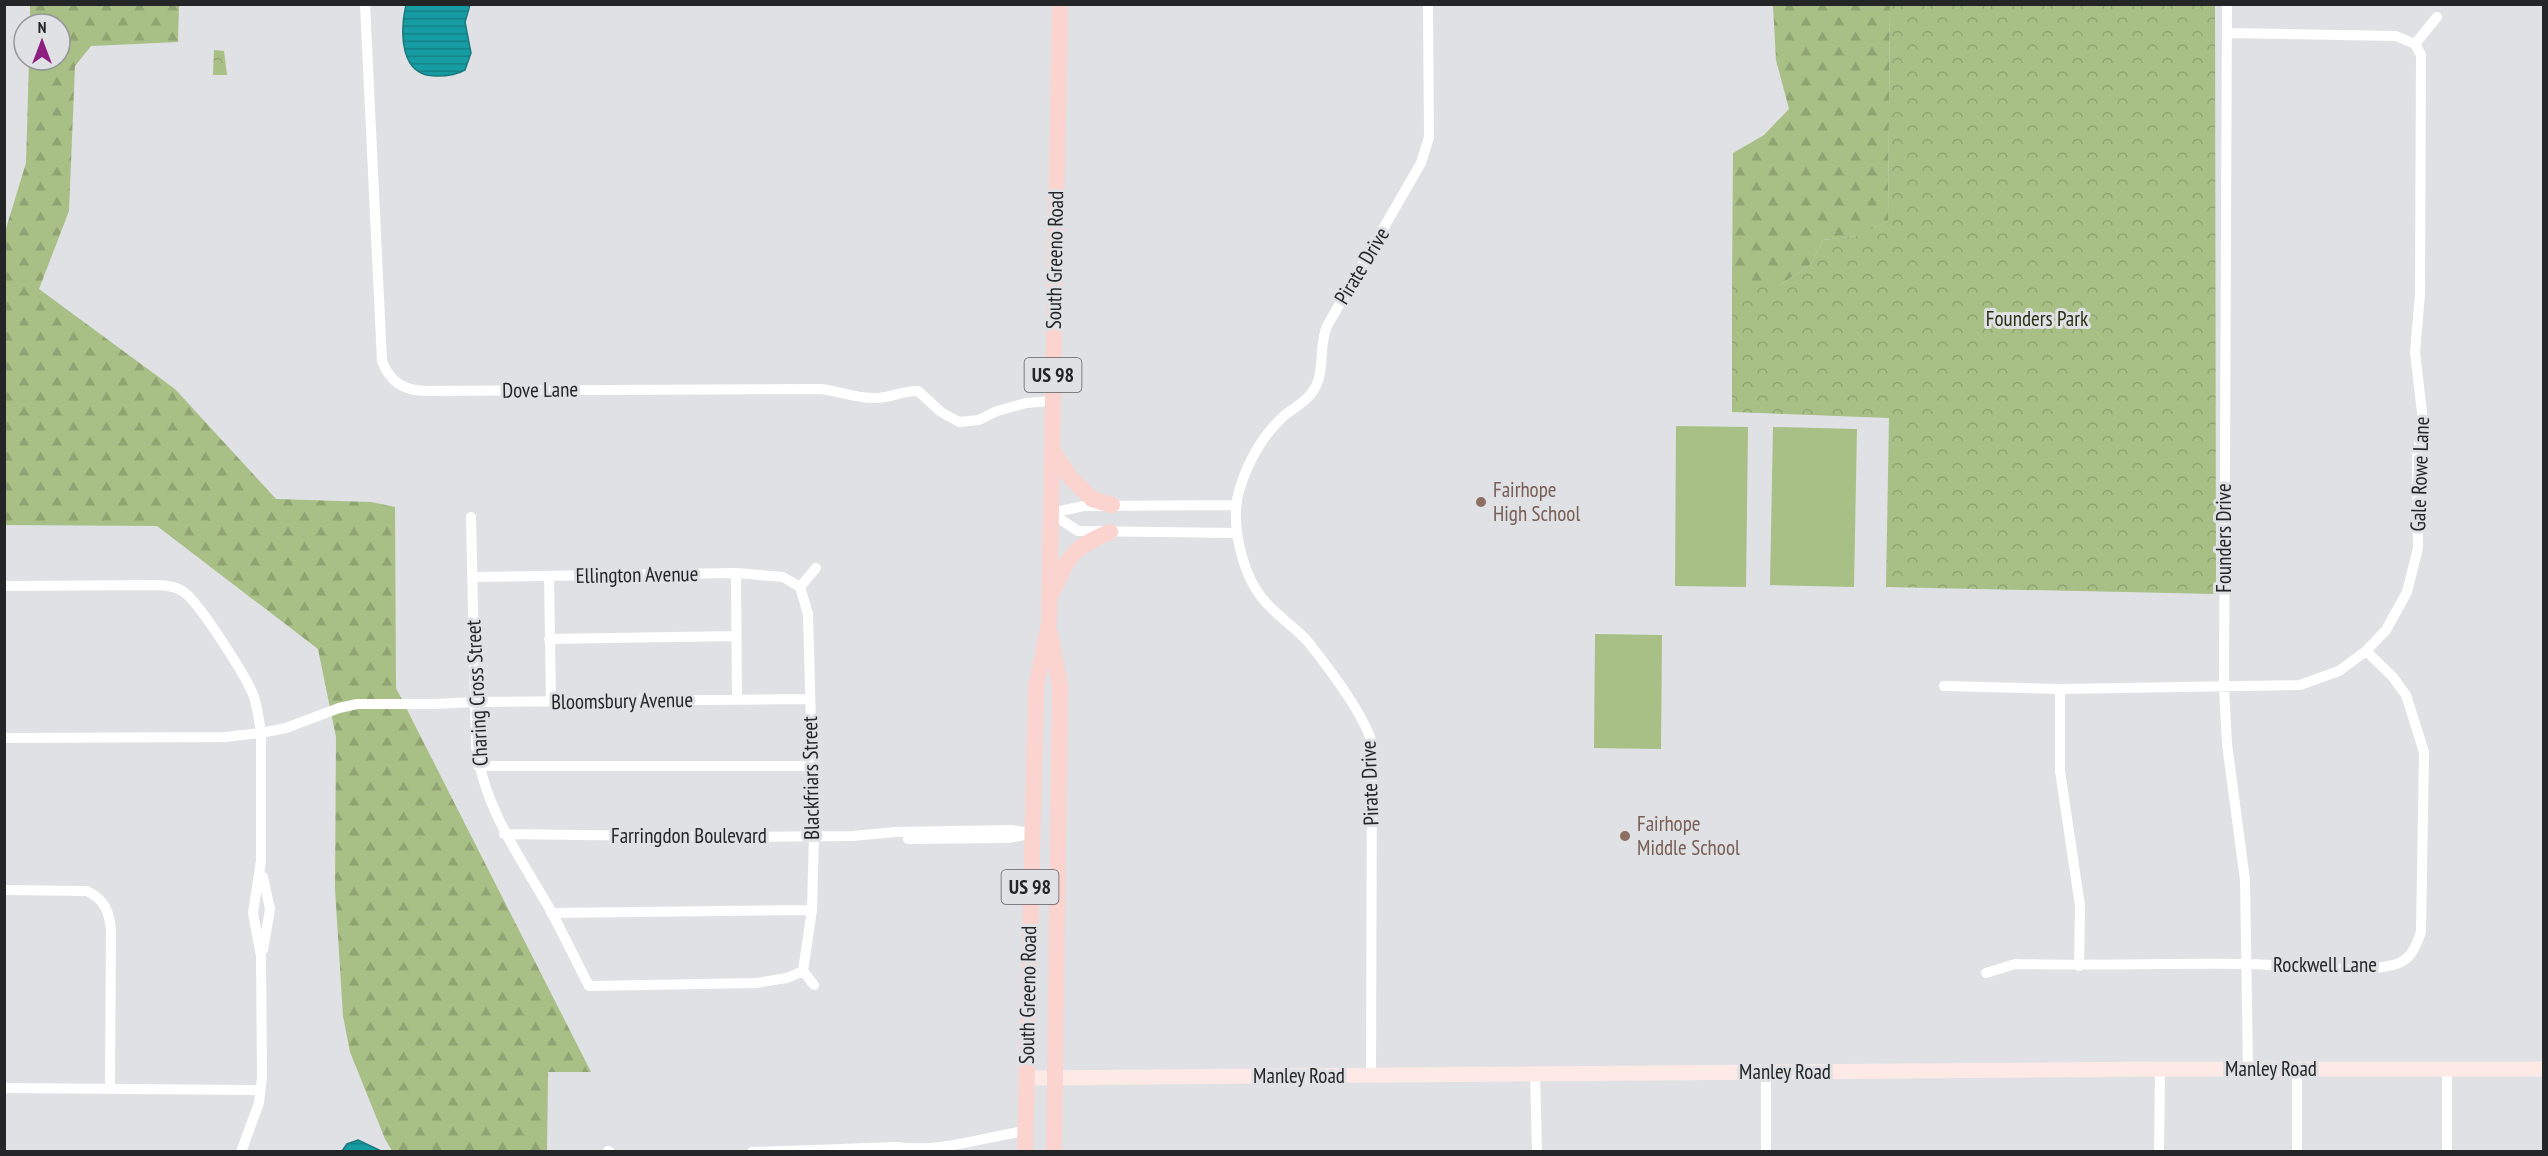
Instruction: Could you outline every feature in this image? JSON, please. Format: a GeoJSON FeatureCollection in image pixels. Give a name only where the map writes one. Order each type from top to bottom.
{"type":"FeatureCollection","features":[{"type":"Feature","properties":{"kind":"main road","name":"South Greeno Road"},"geometry":{"type":"LineString","coordinates":[[1054,1152],[1060,686],[1049,623],[1049,599],[1060,4]]}},
{"type":"Feature","properties":{"kind":"main road"},"geometry":{"type":"LineString","coordinates":[[1052,450],[1070,477],[1092,499],[1112,505]]}},
{"type":"Feature","properties":{"kind":"main road"},"geometry":{"type":"LineString","coordinates":[[1049,599],[1074,551],[1086,542],[1110,532]]}},
{"type":"Feature","properties":{"kind":"main road","name":"South Greeno Road"},"geometry":{"type":"LineString","coordinates":[[1024,1152],[1036,687],[1049,623]]}},
{"type":"Feature","properties":{"kind":"street","name":"Dove Lane"},"geometry":{"type":"LineString","coordinates":[[365,4],[382,361],[388,375],[399,386],[425,391],[810,389],[869,398],[918,391],[941,412],[959,422],[979,420],[997,411],[1026,403],[1053,401]]}},
{"type":"Feature","properties":{"kind":"street","name":"Pirate Drive"},"geometry":{"type":"LineString","coordinates":[[1371,1076],[1371,743],[1364,720],[1309,642],[1262,598],[1250,577],[1236,533],[1236,505],[1250,464],[1267,432],[1305,401],[1319,381],[1322,337],[1327,326],[1421,163],[1429,137],[1428,4]]}},
{"type":"Feature","properties":{"kind":"street","name":"Founders Drive"},"geometry":{"type":"LineString","coordinates":[[2227,4],[2224,255],[2224,687],[2227,744],[2245,880],[2248,1069]]}},
{"type":"Feature","properties":{"kind":"street"},"geometry":{"type":"LineString","coordinates":[[2228,33],[2396,36],[2415,44],[2437,16]]}},
{"type":"Feature","properties":{"kind":"street","name":"Gale Rowe Lane"},"geometry":{"type":"LineString","coordinates":[[1944,686],[2060,689],[2300,685],[2339,670],[2366,651],[2386,630],[2398,612],[2414,570],[2418,548],[2417,456],[2423,421],[2415,352],[2420,294],[2422,65],[2421,55],[2415,44]]}},
{"type":"Feature","properties":{"kind":"street"},"geometry":{"type":"LineString","coordinates":[[1051,513],[1084,506],[1236,505]]}},
{"type":"Feature","properties":{"kind":"street"},"geometry":{"type":"LineString","coordinates":[[1051,513],[1078,531],[1236,533]]}},
{"type":"Feature","properties":{"kind":"street","name":"Charing Cross Street"},"geometry":{"type":"LineString","coordinates":[[471,517],[478,765],[488,799],[504,834],[551,913],[589,986],[756,983],[787,978],[803,971]]}},
{"type":"Feature","properties":{"kind":"street"},"geometry":{"type":"LineString","coordinates":[[800,587],[816,568]]}},
{"type":"Feature","properties":{"kind":"street"},"geometry":{"type":"LineString","coordinates":[[736,573],[737,699]]}},
{"type":"Feature","properties":{"kind":"street","name":"Ellington Avenue"},"geometry":{"type":"LineString","coordinates":[[472,577],[736,573],[783,577],[800,587]]}},
{"type":"Feature","properties":{"kind":"street"},"geometry":{"type":"LineString","coordinates":[[549,576],[551,702]]}},
{"type":"Feature","properties":{"kind":"street"},"geometry":{"type":"LineString","coordinates":[[4,586],[170,586],[184,592],[200,609],[246,681],[258,709],[261,733],[261,861],[253,913],[261,956]]}},
{"type":"Feature","properties":{"kind":"street","name":"Blackfriars Street"},"geometry":{"type":"LineString","coordinates":[[800,587],[808,614],[813,835],[812,910],[803,971]]}},
{"type":"Feature","properties":{"kind":"street"},"geometry":{"type":"LineString","coordinates":[[549,639],[736,636]]}},
{"type":"Feature","properties":{"kind":"street","name":"Rockwell Lane"},"geometry":{"type":"LineString","coordinates":[[1986,973],[2015,964],[2079,966],[2248,964],[2383,967],[2402,961],[2412,952],[2417,943],[2421,922],[2424,752],[2406,695],[2392,676],[2366,651]]}},
{"type":"Feature","properties":{"kind":"street"},"geometry":{"type":"LineString","coordinates":[[2060,689],[2060,771],[2080,906],[2079,966]]}},
{"type":"Feature","properties":{"kind":"street","name":"Bloomsbury Avenue"},"geometry":{"type":"LineString","coordinates":[[4,738],[225,737],[286,728],[339,708],[357,704],[434,705],[475,702],[810,699]]}},
{"type":"Feature","properties":{"kind":"street"},"geometry":{"type":"LineString","coordinates":[[478,765],[812,765]]}},
{"type":"Feature","properties":{"kind":"street","name":"Farringdon Boulevard"},"geometry":{"type":"LineString","coordinates":[[504,834],[728,837],[875,835],[888,839],[1009,838],[1031,833]]}},
{"type":"Feature","properties":{"kind":"street"},"geometry":{"type":"LineString","coordinates":[[241,1152],[254,1121],[260,1089],[261,956],[270,909],[261,861]]}},
{"type":"Feature","properties":{"kind":"street"},"geometry":{"type":"LineString","coordinates":[[4,890],[87,891],[96,895],[107,908],[111,930],[110,1088]]}},
{"type":"Feature","properties":{"kind":"street"},"geometry":{"type":"LineString","coordinates":[[551,913],[812,910]]}},
{"type":"Feature","properties":{"kind":"street"},"geometry":{"type":"LineString","coordinates":[[803,971],[814,985]]}},
{"type":"Feature","properties":{"kind":"street"},"geometry":{"type":"LineString","coordinates":[[2159,1152],[2160,1069]]}},
{"type":"Feature","properties":{"kind":"street","name":"Manley Road"},"geometry":{"type":"LineString","coordinates":[[1026,1078],[2160,1069],[2544,1069]]}},
{"type":"Feature","properties":{"kind":"street"},"geometry":{"type":"LineString","coordinates":[[2297,1069],[2297,1152]]}},
{"type":"Feature","properties":{"kind":"street"},"geometry":{"type":"LineString","coordinates":[[2447,1069],[2447,1152]]}},
{"type":"Feature","properties":{"kind":"street"},"geometry":{"type":"LineString","coordinates":[[1766,1072],[1766,1152]]}},
{"type":"Feature","properties":{"kind":"street"},"geometry":{"type":"LineString","coordinates":[[1535,1074],[1537,1152]]}},
{"type":"Feature","properties":{"kind":"street"},"geometry":{"type":"LineString","coordinates":[[4,1088],[260,1089]]}},
{"type":"Feature","properties":{"kind":"street"},"geometry":{"type":"LineString","coordinates":[[752,1152],[897,1147],[937,1148],[1024,1131]]}},
{"type":"Feature","properties":{"kind":"green space"},"geometry":{"type":"Polygon","coordinates":[[[30,5],[179,5],[178,42],[91,46],[75,66],[69,211],[39,289],[175,389],[276,499],[371,502],[395,507],[396,688],[591,1072],[548,1072],[547,1151],[392,1151],[385,1139],[350,1052],[343,1016],[335,889],[336,737],[318,649],[157,526],[5,525],[4,235],[26,163],[29,72],[72,72],[72,12],[30,12],[30,5]]]}},
{"type":"Feature","properties":{"kind":"green space"},"geometry":{"type":"Polygon","coordinates":[[[1773,5],[1890,5],[1888,221],[1858,236],[1823,240],[1811,264],[1780,285],[1732,285],[1733,153],[1764,135],[1789,109],[1776,60],[1773,5]]]}},
{"type":"Feature","properties":{"kind":"green space","name":"Founders Park"},"geometry":{"type":"Polygon","coordinates":[[[1890,5],[2215,5],[2216,594],[1886,587],[1889,418],[1732,412],[1732,285],[1780,285],[1811,264],[1823,240],[1857,236],[1888,221],[1890,5]]]}},
{"type":"Feature","properties":{"kind":"green space"},"geometry":{"type":"Polygon","coordinates":[[[214,50],[224,51],[227,75],[213,75],[214,50]]]}},
{"type":"Feature","properties":{"kind":"green space"},"geometry":{"type":"Polygon","coordinates":[[[1676,426],[1748,427],[1746,587],[1675,586],[1676,426]]]}},
{"type":"Feature","properties":{"kind":"green space"},"geometry":{"type":"Polygon","coordinates":[[[1773,427],[1857,429],[1854,587],[1770,585],[1773,427]]]}},
{"type":"Feature","properties":{"kind":"green space"},"geometry":{"type":"Polygon","coordinates":[[[1595,634],[1662,635],[1661,749],[1594,748],[1595,634]]]}},
{"type":"Feature","properties":{"kind":"water"},"geometry":{"type":"Polygon","coordinates":[[[406,5],[470,5],[465,22],[471,53],[465,70],[438,76],[425,75],[416,70],[409,62],[403,40],[406,5]]]}},
{"type":"Feature","properties":{"kind":"water"},"geometry":{"type":"Polygon","coordinates":[[[358,1140],[381,1151],[342,1151],[347,1144],[358,1140]]]}},
{"type":"Feature","properties":{"kind":"place","name":"Fairhope High School"},"geometry":{"type":"Point","coordinates":[1481,502]}},
{"type":"Feature","properties":{"kind":"place","name":"Fairhope Middle School"},"geometry":{"type":"Point","coordinates":[1625,836]}}]}
